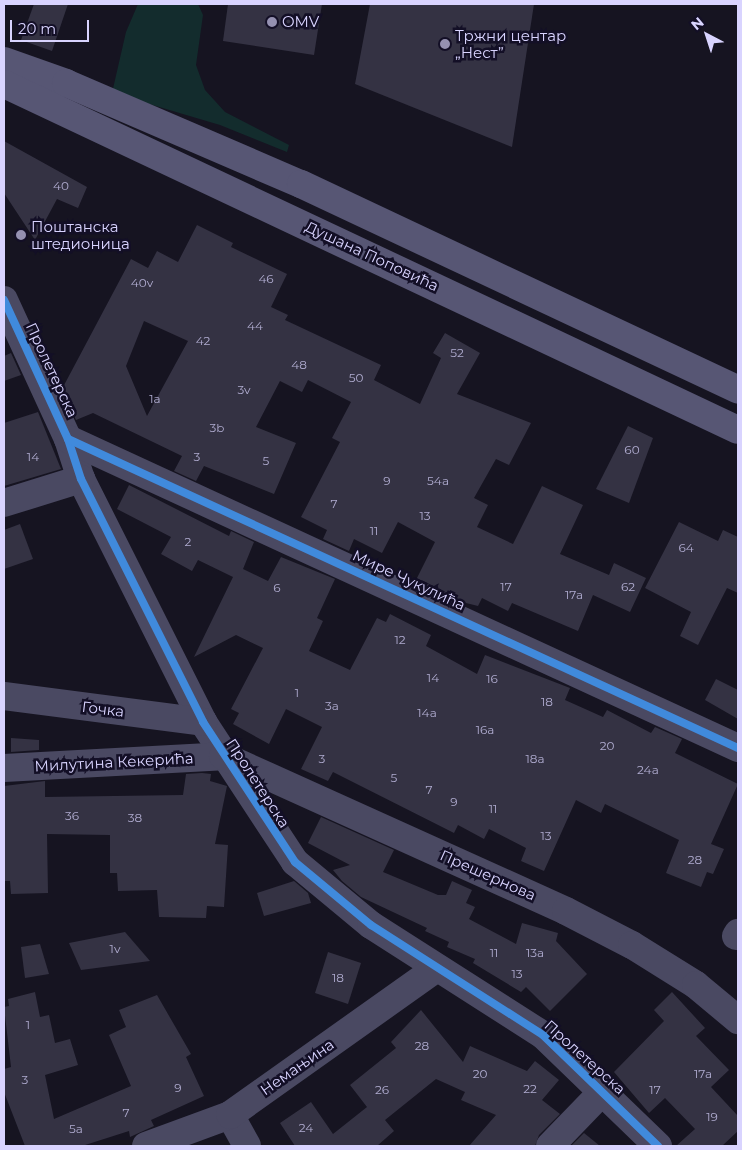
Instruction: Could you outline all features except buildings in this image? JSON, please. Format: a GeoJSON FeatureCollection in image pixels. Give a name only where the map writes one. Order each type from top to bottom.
{"type":"FeatureCollection","features":[{"type":"Feature","properties":{"kind":"main road"},"geometry":{"type":"LineString","coordinates":[[4,61],[66,83],[301,184],[738,390]]}},
{"type":"Feature","properties":{"kind":"main road","name":"Душана Поповића"},"geometry":{"type":"LineString","coordinates":[[4,84],[738,430]]}},
{"type":"Feature","properties":{"kind":"street","name":"Пролетерска"},"geometry":{"type":"LineString","coordinates":[[4,300],[68,439],[81,479],[203,722],[267,824],[311,879],[437,968],[543,1035],[604,1090],[658,1146]]}},
{"type":"Feature","properties":{"kind":"street","name":"Мире Чукулића"},"geometry":{"type":"LineString","coordinates":[[68,439],[738,748]]}},
{"type":"Feature","properties":{"kind":"street"},"geometry":{"type":"LineString","coordinates":[[4,503],[81,479]]}},
{"type":"Feature","properties":{"kind":"street","name":"Гочка"},"geometry":{"type":"LineString","coordinates":[[4,696],[203,722]]}},
{"type":"Feature","properties":{"kind":"street","name":"Милутина Кекерића"},"geometry":{"type":"LineString","coordinates":[[4,768],[223,756]]}},
{"type":"Feature","properties":{"kind":"street","name":"Прешернова"},"geometry":{"type":"LineString","coordinates":[[223,756],[582,919],[696,986],[738,1020]]}},
{"type":"Feature","properties":{"kind":"street","name":"Немањина"},"geometry":{"type":"LineString","coordinates":[[146,1146],[230,1115],[437,968]]}},
{"type":"Feature","properties":{"kind":"street"},"geometry":{"type":"LineString","coordinates":[[550,1146],[604,1090]]}},
{"type":"Feature","properties":{"kind":"street"},"geometry":{"type":"LineString","coordinates":[[230,1115],[247,1146]]}},
{"type":"Feature","properties":{"kind":"green space"},"geometry":{"type":"Polygon","coordinates":[[[138,4],[198,4],[203,15],[196,65],[205,90],[225,112],[289,145],[287,152],[220,125],[112,93],[126,32],[138,4]]]}},
{"type":"Feature","properties":{"kind":"cycle path"},"geometry":{"type":"LineString","coordinates":[[4,300],[68,439],[81,479],[203,722],[295,862],[371,925],[543,1035],[658,1146]]}},
{"type":"Feature","properties":{"kind":"cycle path"},"geometry":{"type":"LineString","coordinates":[[68,439],[738,748]]}},
{"type":"Feature","properties":{"kind":"place","name":"OMV"},"geometry":{"type":"Point","coordinates":[272,22]}},
{"type":"Feature","properties":{"kind":"place","name":"Тржни центар „Нест”"},"geometry":{"type":"Point","coordinates":[445,44]}},
{"type":"Feature","properties":{"kind":"place","name":"Поштанска штедионица"},"geometry":{"type":"Point","coordinates":[21,235]}}]}
